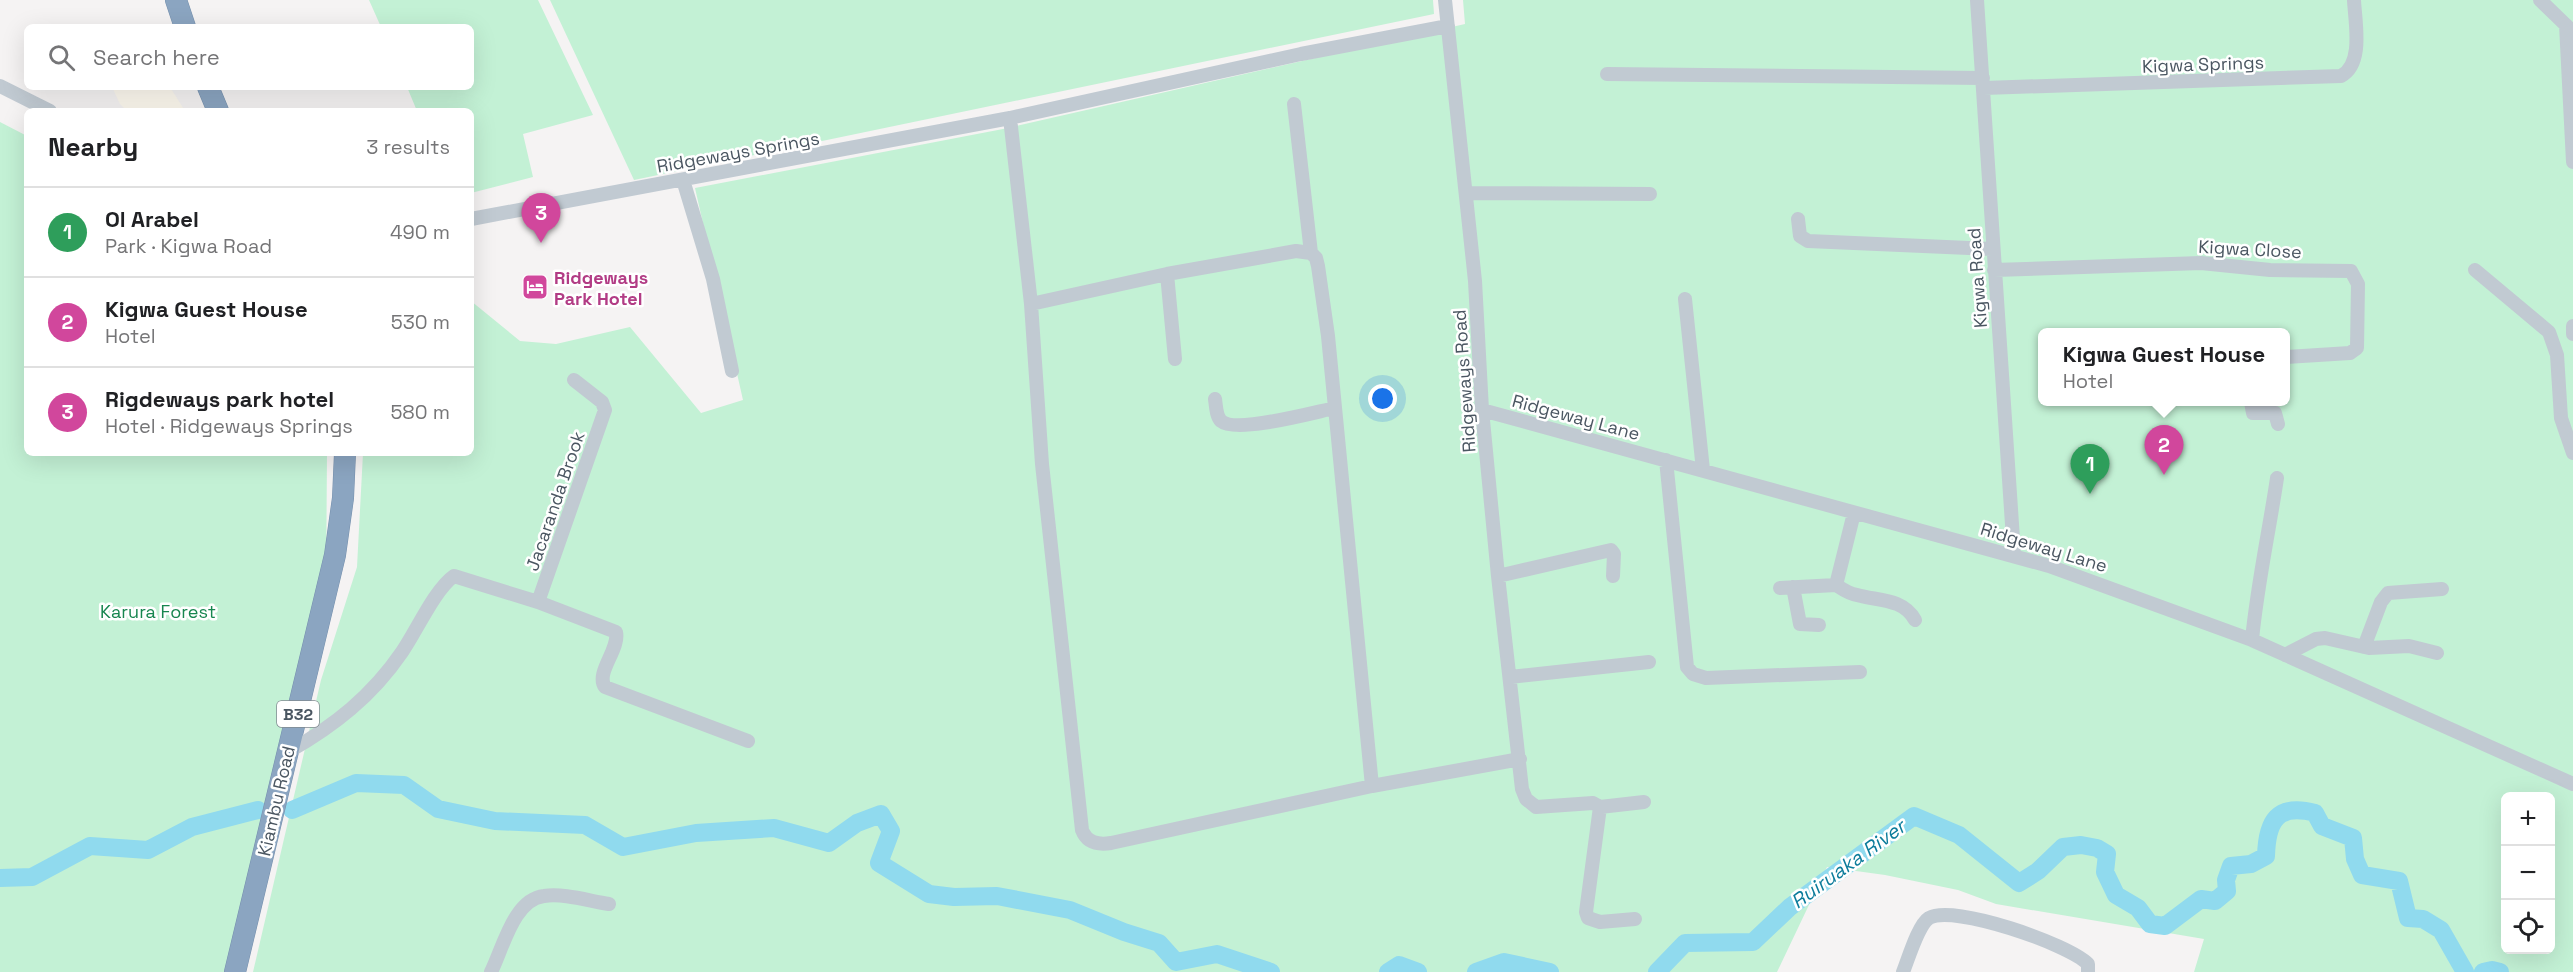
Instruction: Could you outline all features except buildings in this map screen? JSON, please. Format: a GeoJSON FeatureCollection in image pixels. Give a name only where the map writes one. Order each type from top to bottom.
{"type":"FeatureCollection","features":[{"type":"Feature","properties":{"kind":"highway"},"geometry":{"type":"LineString","coordinates":[[176,0],[184,24]]}},
{"type":"Feature","properties":{"kind":"highway"},"geometry":{"type":"LineString","coordinates":[[209,90],[217,108]]}},
{"type":"Feature","properties":{"kind":"highway","name":"Kiambu Road"},"geometry":{"type":"LineString","coordinates":[[235,972],[335,555],[344,498],[345,456]]}},
{"type":"Feature","properties":{"kind":"street","name":"Ridgeways Road"},"geometry":{"type":"LineString","coordinates":[[1445,0],[1476,293],[1482,410],[1498,576],[1522,789],[1526,799],[1536,807],[1593,803],[1600,807]]}},
{"type":"Feature","properties":{"kind":"street","name":"Kigwa Road"},"geometry":{"type":"LineString","coordinates":[[1977,0],[1984,83],[1992,249],[2006,407],[2014,554]]}},
{"type":"Feature","properties":{"kind":"street","name":"Kigwa Springs"},"geometry":{"type":"LineString","coordinates":[[1984,83],[2341,76],[2350,70],[2355,54],[2354,0]]}},
{"type":"Feature","properties":{"kind":"street"},"geometry":{"type":"LineString","coordinates":[[2540,0],[2571,28],[2573,162]]}},
{"type":"Feature","properties":{"kind":"street","name":"Ridgeways Springs"},"geometry":{"type":"LineString","coordinates":[[474,218],[1010,118],[1301,54],[1448,26]]}},
{"type":"Feature","properties":{"kind":"street"},"geometry":{"type":"LineString","coordinates":[[1606,74],[1984,83]]}},
{"type":"Feature","properties":{"kind":"street"},"geometry":{"type":"LineString","coordinates":[[0,86],[44,108]]}},
{"type":"Feature","properties":{"kind":"street"},"geometry":{"type":"LineString","coordinates":[[1294,104],[1311,253]]}},
{"type":"Feature","properties":{"kind":"street"},"geometry":{"type":"LineString","coordinates":[[1010,118],[1031,304],[1042,464],[1084,835],[1093,843],[1111,843],[1372,786],[1520,759]]}},
{"type":"Feature","properties":{"kind":"street"},"geometry":{"type":"LineString","coordinates":[[683,180],[713,279],[732,371]]}},
{"type":"Feature","properties":{"kind":"street"},"geometry":{"type":"LineString","coordinates":[[1466,193],[1650,194]]}},
{"type":"Feature","properties":{"kind":"street"},"geometry":{"type":"LineString","coordinates":[[1798,219],[1800,236],[1808,241],[1992,249]]}},
{"type":"Feature","properties":{"kind":"street"},"geometry":{"type":"LineString","coordinates":[[1031,304],[1167,274],[1296,251],[1311,253],[1316,258],[1335,408],[1372,786]]}},
{"type":"Feature","properties":{"kind":"street","name":"Kigwa Close"},"geometry":{"type":"LineString","coordinates":[[1994,270],[2201,263],[2260,270],[2351,271],[2358,284],[2357,348],[2350,353],[2290,357]]}},
{"type":"Feature","properties":{"kind":"street"},"geometry":{"type":"LineString","coordinates":[[2475,270],[2549,332],[2557,355],[2561,418],[2573,453]]}},
{"type":"Feature","properties":{"kind":"street"},"geometry":{"type":"LineString","coordinates":[[1167,274],[1175,359]]}},
{"type":"Feature","properties":{"kind":"street"},"geometry":{"type":"LineString","coordinates":[[1685,299],[1702,470]]}},
{"type":"Feature","properties":{"kind":"street"},"geometry":{"type":"LineString","coordinates":[[2573,326],[2573,334]]}},
{"type":"Feature","properties":{"kind":"street","name":"Jacaranda Brook"},"geometry":{"type":"LineString","coordinates":[[538,602],[604,411],[602,402],[574,380]]}},
{"type":"Feature","properties":{"kind":"street"},"geometry":{"type":"LineString","coordinates":[[1215,399],[1218,416],[1221,421],[1230,425],[1246,425],[1335,408]]}},
{"type":"Feature","properties":{"kind":"street"},"geometry":{"type":"LineString","coordinates":[[2252,406],[2253,413],[2274,413],[2278,424]]}},
{"type":"Feature","properties":{"kind":"street","name":"Ridgeway Lane"},"geometry":{"type":"LineString","coordinates":[[1482,410],[1854,513],[2014,554],[2130,594],[2252,640],[2573,784]]}},
{"type":"Feature","properties":{"kind":"street"},"geometry":{"type":"LineString","coordinates":[[1666,460],[1687,667],[1693,674],[1706,678],[1860,672]]}},
{"type":"Feature","properties":{"kind":"street"},"geometry":{"type":"LineString","coordinates":[[2252,640],[2256,602],[2277,478]]}},
{"type":"Feature","properties":{"kind":"street"},"geometry":{"type":"LineString","coordinates":[[1836,585],[1854,513]]}},
{"type":"Feature","properties":{"kind":"street"},"geometry":{"type":"LineString","coordinates":[[1498,576],[1611,550],[1614,554],[1613,576]]}},
{"type":"Feature","properties":{"kind":"street"},"geometry":{"type":"LineString","coordinates":[[288,752],[325,731],[358,703],[400,654],[444,586],[454,576],[538,602],[616,632],[617,640],[603,678],[605,687],[748,741]]}},
{"type":"Feature","properties":{"kind":"street"},"geometry":{"type":"LineString","coordinates":[[1819,625],[1800,624],[1787,587],[1836,585],[1853,595],[1901,605],[1912,613],[1915,620]]}},
{"type":"Feature","properties":{"kind":"street"},"geometry":{"type":"LineString","coordinates":[[2364,647],[2381,602],[2388,593],[2442,589]]}},
{"type":"Feature","properties":{"kind":"street"},"geometry":{"type":"LineString","coordinates":[[2284,655],[2320,638],[2364,647],[2409,646],[2437,653]]}},
{"type":"Feature","properties":{"kind":"street"},"geometry":{"type":"LineString","coordinates":[[1510,677],[1649,662]]}},
{"type":"Feature","properties":{"kind":"street"},"geometry":{"type":"LineString","coordinates":[[1635,919],[1600,922],[1588,918],[1586,912],[1600,807],[1644,802]]}},
{"type":"Feature","properties":{"kind":"street"},"geometry":{"type":"LineString","coordinates":[[492,972],[521,907],[534,898],[546,895],[609,904]]}},
{"type":"Feature","properties":{"kind":"street"},"geometry":{"type":"LineString","coordinates":[[1903,972],[1920,930],[1928,919],[1941,915],[1981,921],[2042,938],[2080,956],[2088,964],[2088,972]]}},
{"type":"Feature","properties":{"kind":"shaded area"},"geometry":{"type":"Polygon","coordinates":[[[113,90],[172,90],[183,108],[124,108],[113,90]]]}},
{"type":"Feature","properties":{"kind":"green space"},"geometry":{"type":"Polygon","coordinates":[[[369,0],[538,0],[593,115],[523,134],[533,177],[474,192],[474,108],[416,108],[408,90],[474,90],[474,24],[380,24],[369,0]]]}},
{"type":"Feature","properties":{"kind":"green space"},"geometry":{"type":"Polygon","coordinates":[[[550,0],[1433,0],[1434,14],[634,180],[550,0]]]}},
{"type":"Feature","properties":{"kind":"green space"},"geometry":{"type":"Polygon","coordinates":[[[1463,0],[2573,0],[2573,972],[2194,972],[2204,939],[1996,904],[1958,890],[1885,875],[1827,867],[1777,972],[253,972],[321,680],[357,567],[363,456],[474,456],[474,303],[520,341],[556,344],[630,327],[701,413],[743,400],[695,188],[1003,129],[1465,24],[1463,0]]]}},
{"type":"Feature","properties":{"kind":"green space","name":"Karura Forest"},"geometry":{"type":"Polygon","coordinates":[[[0,122],[24,134],[24,456],[327,456],[326,590],[232,972],[0,972],[0,122]]]}},
{"type":"Feature","properties":{"kind":"waterway","name":"Ruiruaka River"},"geometry":{"type":"LineString","coordinates":[[292,810],[356,783],[404,785],[438,809],[495,821],[585,825],[623,847],[696,833],[774,828],[829,843],[857,823],[881,814],[891,831],[879,863],[929,894],[954,897],[997,896],[1070,910],[1124,932],[1159,943],[1176,962],[1217,954],[1271,972]]}},
{"type":"Feature","properties":{"kind":"waterway","name":"Ruiruaka River"},"geometry":{"type":"LineString","coordinates":[[0,878],[32,877],[90,846],[148,850],[192,827],[258,810]]}},
{"type":"Feature","properties":{"kind":"waterway","name":"Ruiruaka River"},"geometry":{"type":"LineString","coordinates":[[1657,972],[1685,943],[1753,942],[1790,907],[1914,816],[1959,835],[2019,883],[2038,871],[2063,847],[2081,845],[2097,848],[2107,854],[2105,872],[2116,895],[2138,908],[2150,924],[2165,926],[2201,899],[2215,901],[2227,891],[2226,880],[2231,866],[2251,864],[2266,856],[2272,824],[2283,813],[2291,811],[2315,813],[2322,826],[2353,838],[2355,859],[2362,875],[2399,881],[2408,918],[2423,919],[2441,930],[2465,972]]}},
{"type":"Feature","properties":{"kind":"waterway","name":"Ruiruaka River"},"geometry":{"type":"LineString","coordinates":[[1476,972],[1504,962],[1550,972]]}},
{"type":"Feature","properties":{"kind":"waterway","name":"Ruiruaka River"},"geometry":{"type":"LineString","coordinates":[[1388,972],[1399,965],[1418,972]]}},
{"type":"Feature","properties":{"kind":"waterway","name":"Ruiruaka River"},"geometry":{"type":"LineString","coordinates":[[2483,972],[2492,970],[2500,972]]}},
{"type":"Feature","properties":{"kind":"place","name":"Rigdeways park hotel"},"geometry":{"type":"Point","coordinates":[541,243]}},
{"type":"Feature","properties":{"kind":"place","name":"Ridgeways Park Hotel"},"geometry":{"type":"Point","coordinates":[535,287]}},
{"type":"Feature","properties":{"kind":"place","name":"Kigwa Guest House"},"geometry":{"type":"Point","coordinates":[2164,475]}},
{"type":"Feature","properties":{"kind":"place","name":"Ol Arabel"},"geometry":{"type":"Point","coordinates":[2090,494]}}]}
